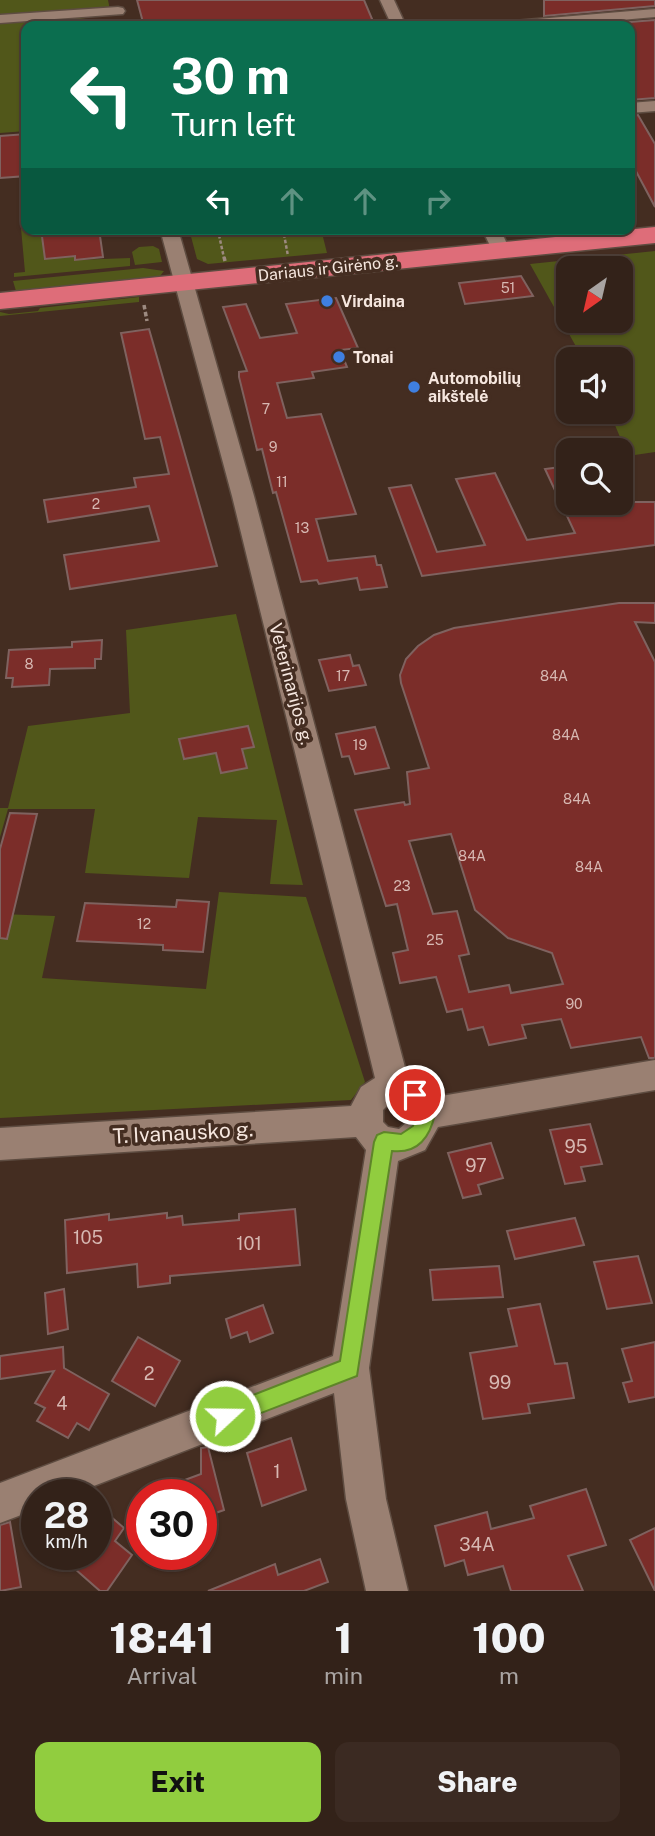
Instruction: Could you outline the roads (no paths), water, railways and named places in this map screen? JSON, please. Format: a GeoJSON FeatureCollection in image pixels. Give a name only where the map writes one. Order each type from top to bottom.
{"type":"FeatureCollection","features":[{"type":"Feature","properties":{"kind":"highway","name":"Dariaus ir Girėno g."},"geometry":{"type":"LineString","coordinates":[[0,301],[183,282],[496,240],[655,235]]}},
{"type":"Feature","properties":{"kind":"street"},"geometry":{"type":"LineString","coordinates":[[387,0],[397,21]]}},
{"type":"Feature","properties":{"kind":"street"},"geometry":{"type":"LineString","coordinates":[[0,19],[118,12]]}},
{"type":"Feature","properties":{"kind":"street"},"geometry":{"type":"LineString","coordinates":[[561,21],[655,13]]}},
{"type":"Feature","properties":{"kind":"street"},"geometry":{"type":"LineString","coordinates":[[635,108],[655,106]]}},
{"type":"Feature","properties":{"kind":"street","name":"Veterinarijos g."},"geometry":{"type":"LineString","coordinates":[[171,235],[243,496],[394,1088]]}},
{"type":"Feature","properties":{"kind":"street"},"geometry":{"type":"LineString","coordinates":[[387,1591],[366,1499],[350,1368],[375,1131],[366,1107],[374,1095],[394,1088],[415,1095],[425,1114],[655,1075]]}},
{"type":"Feature","properties":{"kind":"street","name":"T. Ivanausko g."},"geometry":{"type":"LineString","coordinates":[[0,1144],[375,1131],[401,1143],[417,1136],[425,1122],[425,1114]]}},
{"type":"Feature","properties":{"kind":"street"},"geometry":{"type":"LineString","coordinates":[[0,1503],[350,1368]]}},
{"type":"Feature","properties":{"kind":"place","name":"Virdaina"},"geometry":{"type":"Point","coordinates":[327,301]}},
{"type":"Feature","properties":{"kind":"place","name":"Tonai"},"geometry":{"type":"Point","coordinates":[339,357]}},
{"type":"Feature","properties":{"kind":"place","name":"Automobilių aikštelė"},"geometry":{"type":"Point","coordinates":[414,387]}}]}
